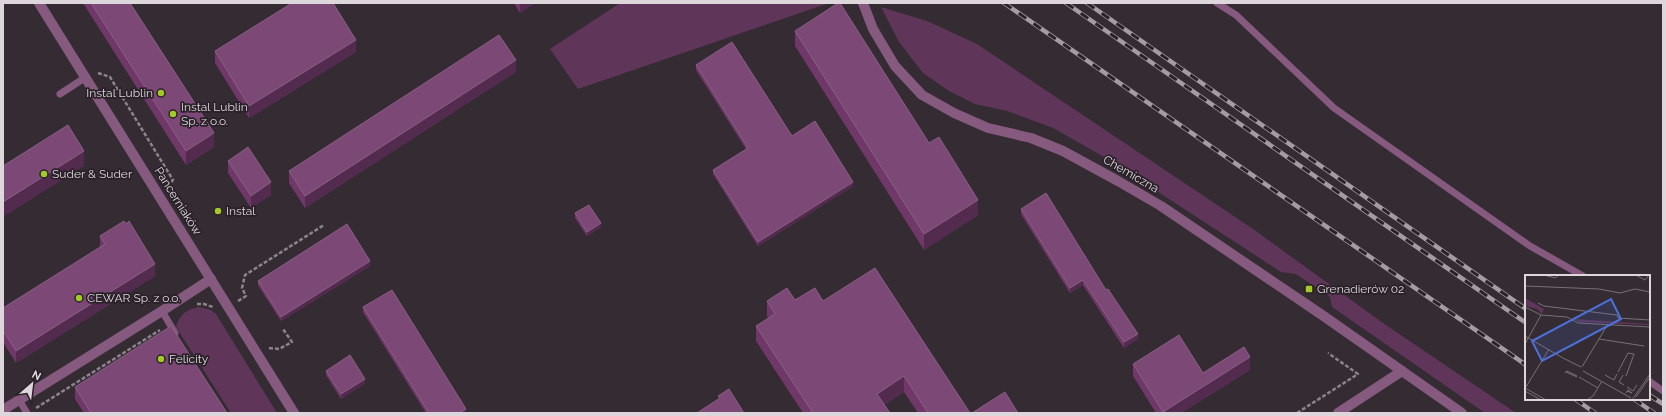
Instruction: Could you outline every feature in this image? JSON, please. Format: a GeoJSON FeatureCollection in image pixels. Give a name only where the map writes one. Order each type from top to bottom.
{"type":"FeatureCollection","features":[{"type":"Feature","properties":{"kind":"street","name":"Pancerniaków"},"geometry":{"type":"LineString","coordinates":[[39,3],[294,413]]}},
{"type":"Feature","properties":{"kind":"street","name":"Chemiczna"},"geometry":{"type":"LineString","coordinates":[[863,3],[873,29],[895,66],[922,95],[954,113],[988,128],[1031,138],[1063,151],[1161,206],[1462,413]]}},
{"type":"Feature","properties":{"kind":"street"},"geometry":{"type":"LineString","coordinates":[[3,410],[211,279]]}},
{"type":"Feature","properties":{"kind":"street"},"geometry":{"type":"LineString","coordinates":[[1338,413],[1402,371]]}},
{"type":"Feature","properties":{"kind":"lane"},"geometry":{"type":"LineString","coordinates":[[1217,3],[1236,16],[1334,108],[1530,246],[1581,275]]}},
{"type":"Feature","properties":{"kind":"lane"},"geometry":{"type":"LineString","coordinates":[[60,94],[86,77]]}},
{"type":"Feature","properties":{"kind":"lane"},"geometry":{"type":"LineString","coordinates":[[162,311],[181,342]]}},
{"type":"Feature","properties":{"kind":"lane"},"geometry":{"type":"LineString","coordinates":[[1650,381],[1663,391]]}},
{"type":"Feature","properties":{"kind":"lane"},"geometry":{"type":"LineString","coordinates":[[19,400],[27,413]]}},
{"type":"Feature","properties":{"kind":"path"},"geometry":{"type":"LineString","coordinates":[[96,72],[110,77],[163,162],[173,180],[166,189]]}},
{"type":"Feature","properties":{"kind":"path"},"geometry":{"type":"LineString","coordinates":[[237,301],[246,296],[242,288],[245,275],[324,225]]}},
{"type":"Feature","properties":{"kind":"path"},"geometry":{"type":"LineString","coordinates":[[191,305],[197,304]]}},
{"type":"Feature","properties":{"kind":"path"},"geometry":{"type":"LineString","coordinates":[[34,409],[170,324]]}},
{"type":"Feature","properties":{"kind":"path"},"geometry":{"type":"LineString","coordinates":[[264,346],[275,350],[292,342],[283,329]]}},
{"type":"Feature","properties":{"kind":"path"},"geometry":{"type":"LineString","coordinates":[[1297,413],[1358,374],[1328,352]]}},
{"type":"Feature","properties":{"kind":"shaded area"},"geometry":{"type":"Polygon","coordinates":[[[620,3],[829,3],[578,89],[550,49],[620,3]]]}},
{"type":"Feature","properties":{"kind":"shaded area"},"geometry":{"type":"Polygon","coordinates":[[[881,7],[927,21],[977,44],[1253,229],[1383,323],[1516,413],[1485,413],[1332,307],[1330,297],[1296,274],[1281,272],[1106,158],[1053,128],[1007,111],[975,104],[949,91],[923,73],[899,42],[881,7]]]}},
{"type":"Feature","properties":{"kind":"shaded area"},"geometry":{"type":"Polygon","coordinates":[[[199,307],[211,310],[216,314],[277,413],[231,413],[176,327],[179,319],[184,313],[199,307]]]}},
{"type":"Feature","properties":{"kind":"building","name":"Instal Lublin Sp. z o.o."},"geometry":{"type":"Polygon","coordinates":[[[91,3],[130,3],[214,133],[186,151],[91,3]]]}},
{"type":"Feature","properties":{"kind":"building"},"geometry":{"type":"Polygon","coordinates":[[[292,3],[333,3],[356,40],[249,106],[215,51],[292,3]]]}},
{"type":"Feature","properties":{"kind":"building"},"geometry":{"type":"Polygon","coordinates":[[[840,3],[929,143],[939,137],[978,200],[924,234],[795,31],[840,3]]]}},
{"type":"Feature","properties":{"kind":"building"},"geometry":{"type":"Polygon","coordinates":[[[499,35],[516,60],[305,196],[289,171],[499,35]]]}},
{"type":"Feature","properties":{"kind":"building"},"geometry":{"type":"Polygon","coordinates":[[[732,42],[792,136],[815,121],[853,182],[758,242],[713,170],[748,148],[696,65],[732,42]]]}},
{"type":"Feature","properties":{"kind":"building"},"geometry":{"type":"Polygon","coordinates":[[[68,125],[84,151],[3,202],[3,166],[68,125]]]}},
{"type":"Feature","properties":{"kind":"building"},"geometry":{"type":"Polygon","coordinates":[[[248,147],[271,182],[251,196],[228,161],[248,147]]]}},
{"type":"Feature","properties":{"kind":"building"},"geometry":{"type":"Polygon","coordinates":[[[1046,193],[1106,290],[1108,289],[1138,334],[1124,342],[1083,280],[1070,288],[1021,209],[1046,193]]]}},
{"type":"Feature","properties":{"kind":"building"},"geometry":{"type":"Polygon","coordinates":[[[589,205],[601,223],[587,232],[575,213],[589,205]]]}},
{"type":"Feature","properties":{"kind":"building","name":"CEWAR Sp. z o.o."},"geometry":{"type":"Polygon","coordinates":[[[124,221],[126,224],[129,221],[155,264],[16,351],[3,330],[3,308],[105,244],[100,236],[124,221]]]}},
{"type":"Feature","properties":{"kind":"building"},"geometry":{"type":"Polygon","coordinates":[[[347,224],[370,261],[281,317],[258,281],[347,224]]]}},
{"type":"Feature","properties":{"kind":"building"},"geometry":{"type":"Polygon","coordinates":[[[875,268],[970,413],[928,413],[904,376],[877,394],[890,413],[813,413],[756,326],[775,314],[767,301],[787,288],[795,300],[815,288],[823,301],[875,268]]]}},
{"type":"Feature","properties":{"kind":"building"},"geometry":{"type":"Polygon","coordinates":[[[392,290],[466,409],[459,413],[429,413],[363,307],[392,290]]]}},
{"type":"Feature","properties":{"kind":"building","name":"Felicity"},"geometry":{"type":"Polygon","coordinates":[[[171,326],[227,413],[91,413],[75,387],[171,326]]]}},
{"type":"Feature","properties":{"kind":"building"},"geometry":{"type":"Polygon","coordinates":[[[1179,335],[1203,373],[1244,347],[1250,357],[1163,412],[1133,364],[1179,335]]]}},
{"type":"Feature","properties":{"kind":"building"},"geometry":{"type":"Polygon","coordinates":[[[350,355],[365,379],[341,394],[326,371],[350,355]]]}},
{"type":"Feature","properties":{"kind":"building"},"geometry":{"type":"Polygon","coordinates":[[[729,389],[744,413],[697,413],[720,398],[718,396],[729,389]]]}},
{"type":"Feature","properties":{"kind":"building"},"geometry":{"type":"Polygon","coordinates":[[[1005,392],[1018,413],[972,413],[1005,392]]]}},
{"type":"Feature","properties":{"kind":"railway"},"geometry":{"type":"LineString","coordinates":[[1004,3],[1525,364]]}},
{"type":"Feature","properties":{"kind":"railway"},"geometry":{"type":"LineString","coordinates":[[1066,3],[1525,322]]}},
{"type":"Feature","properties":{"kind":"railway"},"geometry":{"type":"LineString","coordinates":[[1087,3],[1525,308]]}},
{"type":"Feature","properties":{"kind":"railway"},"geometry":{"type":"LineString","coordinates":[[1650,396],[1663,404]]}},
{"type":"Feature","properties":{"kind":"railway"},"geometry":{"type":"LineString","coordinates":[[1576,400],[1595,413]]}},
{"type":"Feature","properties":{"kind":"railway"},"geometry":{"type":"LineString","coordinates":[[1635,400],[1654,413]]}},
{"type":"Feature","properties":{"kind":"place","name":"Instal Lublin"},"geometry":{"type":"Point","coordinates":[161,93]}},
{"type":"Feature","properties":{"kind":"place","name":"Instal Lublin Sp. z o.o."},"geometry":{"type":"Point","coordinates":[173,114]}},
{"type":"Feature","properties":{"kind":"place","name":"Suder & Suder"},"geometry":{"type":"Point","coordinates":[44,174]}},
{"type":"Feature","properties":{"kind":"place","name":"Instal"},"geometry":{"type":"Point","coordinates":[218,211]}},
{"type":"Feature","properties":{"kind":"place","name":"Grenadierów 02"},"geometry":{"type":"Point","coordinates":[1309,289]}},
{"type":"Feature","properties":{"kind":"place","name":"CEWAR Sp. z o.o."},"geometry":{"type":"Point","coordinates":[79,298]}},
{"type":"Feature","properties":{"kind":"place","name":"Felicity"},"geometry":{"type":"Point","coordinates":[161,359]}}]}
